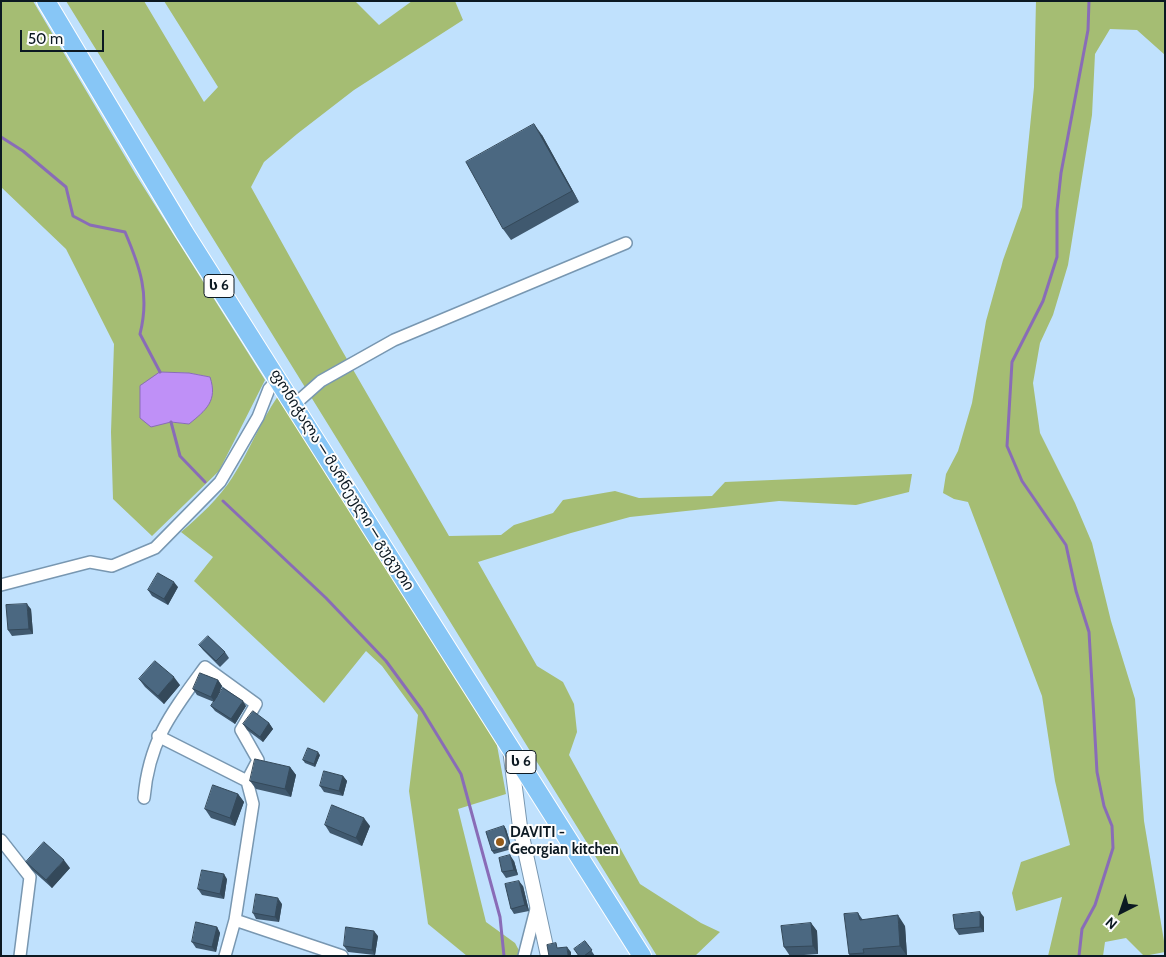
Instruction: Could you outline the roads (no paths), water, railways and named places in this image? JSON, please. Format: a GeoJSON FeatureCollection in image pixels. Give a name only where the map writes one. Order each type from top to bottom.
{"type":"FeatureCollection","features":[{"type":"Feature","properties":{"kind":"highway","name":"ფონიჭალა — მარნეული — გუგუთი"},"geometry":{"type":"LineString","coordinates":[[46,1],[184,232],[295,404],[642,956]]}},
{"type":"Feature","properties":{"kind":"street"},"geometry":{"type":"LineString","coordinates":[[295,404],[321,381],[394,340],[626,242]]}},
{"type":"Feature","properties":{"kind":"street"},"geometry":{"type":"LineString","coordinates":[[1,585],[90,562],[112,566],[155,548],[220,482],[258,417],[270,389],[278,379]]}},
{"type":"Feature","properties":{"kind":"street"},"geometry":{"type":"LineString","coordinates":[[144,798],[146,772],[158,736],[178,703],[205,667],[256,704],[241,730],[258,760],[247,781],[253,804],[235,920],[225,956]]}},
{"type":"Feature","properties":{"kind":"street"},"geometry":{"type":"LineString","coordinates":[[158,736],[247,781]]}},
{"type":"Feature","properties":{"kind":"street"},"geometry":{"type":"LineString","coordinates":[[509,743],[520,828],[548,956]]}},
{"type":"Feature","properties":{"kind":"street"},"geometry":{"type":"LineString","coordinates":[[1,840],[30,877],[20,956]]}},
{"type":"Feature","properties":{"kind":"street"},"geometry":{"type":"LineString","coordinates":[[524,956],[537,900]]}},
{"type":"Feature","properties":{"kind":"street"},"geometry":{"type":"LineString","coordinates":[[235,920],[342,956]]}},
{"type":"Feature","properties":{"kind":"waterway"},"geometry":{"type":"LineString","coordinates":[[1079,956],[1082,929],[1095,905],[1113,848],[1112,826],[1104,806],[1097,772],[1089,632],[1076,591],[1066,545],[1022,481],[1007,446],[1012,362],[1043,301],[1057,257],[1057,210],[1061,173],[1088,30],[1089,1]]}},
{"type":"Feature","properties":{"kind":"waterway"},"geometry":{"type":"LineString","coordinates":[[1,137],[23,151],[66,187],[73,216],[90,225],[125,232],[139,269],[144,294],[143,320],[140,334],[160,372]]}},
{"type":"Feature","properties":{"kind":"waterway"},"geometry":{"type":"LineString","coordinates":[[171,422],[180,456],[205,482]]}},
{"type":"Feature","properties":{"kind":"waterway"},"geometry":{"type":"LineString","coordinates":[[223,501],[326,598],[386,661],[422,710],[461,774],[500,917],[504,956]]}},
{"type":"Feature","properties":{"kind":"place","name":"DAVITI - Georgian kitchen"},"geometry":{"type":"Point","coordinates":[500,842]}}]}
